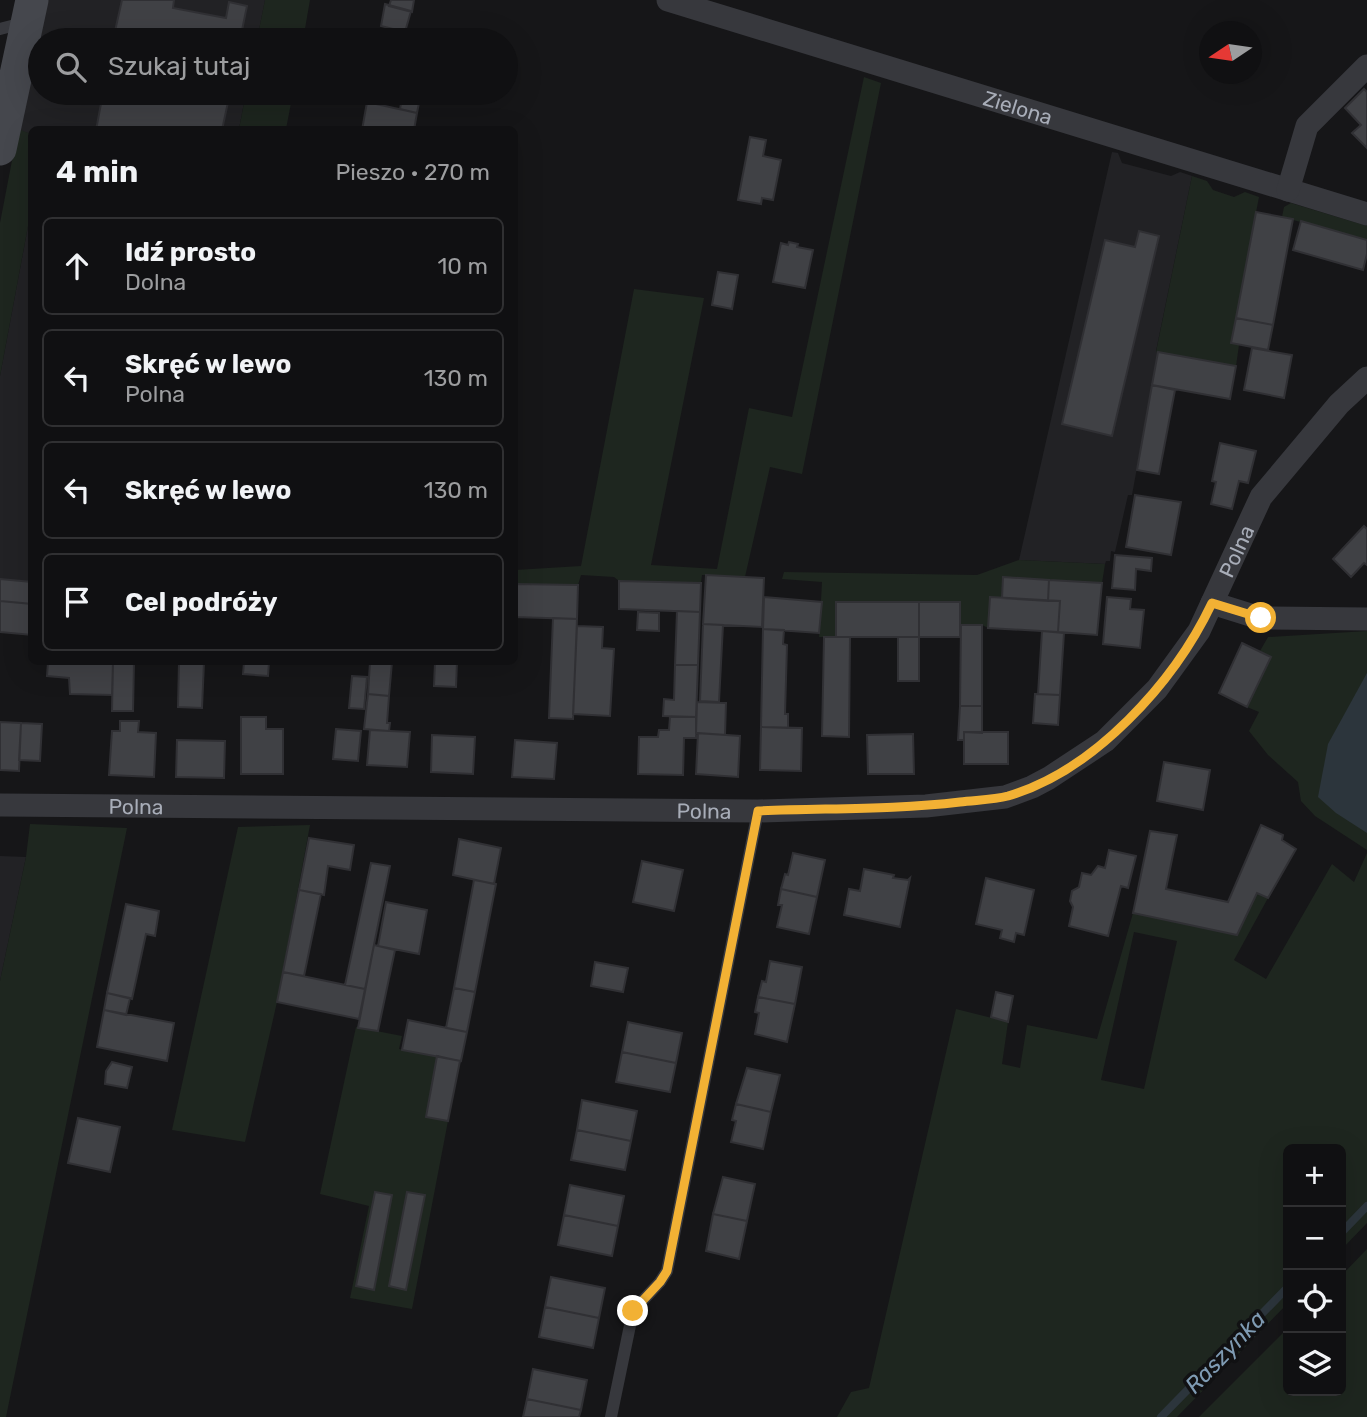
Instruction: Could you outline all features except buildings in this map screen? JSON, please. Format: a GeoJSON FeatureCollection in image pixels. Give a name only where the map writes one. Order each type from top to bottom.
{"type":"FeatureCollection","features":[{"type":"Feature","properties":{"kind":"street","name":"Zielona"},"geometry":{"type":"LineString","coordinates":[[668,0],[1367,214]]}},
{"type":"Feature","properties":{"kind":"street"},"geometry":{"type":"LineString","coordinates":[[0,149],[19,17]]}},
{"type":"Feature","properties":{"kind":"street"},"geometry":{"type":"LineString","coordinates":[[1288,190],[1307,126],[1367,66]]}},
{"type":"Feature","properties":{"kind":"street","name":"Polna"},"geometry":{"type":"LineString","coordinates":[[0,805],[758,811],[935,805],[1005,797],[1032,788],[1105,741],[1157,689],[1199,631],[1261,497],[1339,404],[1367,377]]}},
{"type":"Feature","properties":{"kind":"street"},"geometry":{"type":"LineString","coordinates":[[1212,603],[1261,618],[1367,619]]}},
{"type":"Feature","properties":{"kind":"lane"},"geometry":{"type":"LineString","coordinates":[[611,1417],[633,1311],[667,1271],[758,811]]}},
{"type":"Feature","properties":{"kind":"shaded area"},"geometry":{"type":"Polygon","coordinates":[[[48,0],[265,0],[259,28],[42,28],[48,0]]]}},
{"type":"Feature","properties":{"kind":"shaded area"},"geometry":{"type":"Polygon","coordinates":[[[265,0],[310,0],[305,28],[259,28],[265,0]]]}},
{"type":"Feature","properties":{"kind":"shaded area"},"geometry":{"type":"Polygon","coordinates":[[[864,77],[881,83],[802,474],[770,467],[745,577],[702,575],[701,583],[619,581],[614,577],[581,575],[578,585],[518,584],[518,570],[581,566],[634,289],[704,298],[651,565],[717,569],[749,408],[792,417],[864,77]]]}},
{"type":"Feature","properties":{"kind":"shaded area"},"geometry":{"type":"Polygon","coordinates":[[[28,87],[28,105],[244,105],[240,126],[28,126],[28,133],[18,130],[28,87]]]}},
{"type":"Feature","properties":{"kind":"shaded area"},"geometry":{"type":"Polygon","coordinates":[[[244,105],[291,105],[287,126],[240,126],[244,105]]]}},
{"type":"Feature","properties":{"kind":"shaded area"},"geometry":{"type":"Polygon","coordinates":[[[18,129],[28,133],[28,226],[0,376],[0,223],[18,129]]]}},
{"type":"Feature","properties":{"kind":"shaded area"},"geometry":{"type":"Polygon","coordinates":[[[1112,152],[1118,153],[1122,163],[1171,176],[1180,172],[1192,176],[1156,351],[1158,352],[1132,495],[1128,495],[1115,552],[1111,551],[1110,561],[1105,564],[1019,560],[1112,152]]]}},
{"type":"Feature","properties":{"kind":"shaded area"},"geometry":{"type":"Polygon","coordinates":[[[1192,176],[1207,181],[1213,190],[1234,197],[1245,192],[1259,197],[1231,343],[1239,345],[1236,366],[1156,352],[1192,176]]]}},
{"type":"Feature","properties":{"kind":"shaded area"},"geometry":{"type":"Polygon","coordinates":[[[1291,203],[1367,226],[1367,240],[1282,217],[1284,207],[1291,203]]]}},
{"type":"Feature","properties":{"kind":"shaded area"},"geometry":{"type":"Polygon","coordinates":[[[28,226],[28,582],[0,579],[0,376],[28,226]]]}},
{"type":"Feature","properties":{"kind":"shaded area"},"geometry":{"type":"Polygon","coordinates":[[[1019,560],[1105,564],[1102,583],[1003,577],[1002,598],[990,598],[988,628],[982,625],[960,625],[960,602],[837,602],[836,637],[819,637],[822,582],[782,579],[784,572],[977,575],[1019,560]]]}},
{"type":"Feature","properties":{"kind":"shaded area"},"geometry":{"type":"Polygon","coordinates":[[[1367,631],[1367,850],[1315,816],[1301,801],[1298,782],[1268,755],[1249,731],[1259,712],[1247,707],[1271,657],[1260,651],[1268,637],[1367,631]]]}},
{"type":"Feature","properties":{"kind":"shaded area"},"geometry":{"type":"Polygon","coordinates":[[[1367,673],[1367,833],[1336,813],[1318,797],[1328,744],[1367,673]]]}},
{"type":"Feature","properties":{"kind":"shaded area"},"geometry":{"type":"Polygon","coordinates":[[[30,824],[127,828],[6,1417],[0,1417],[0,981],[26,857],[30,824]]]}},
{"type":"Feature","properties":{"kind":"shaded area"},"geometry":{"type":"Polygon","coordinates":[[[310,825],[277,1002],[245,1142],[172,1130],[238,827],[310,825]]]}},
{"type":"Feature","properties":{"kind":"shaded area"},"geometry":{"type":"Polygon","coordinates":[[[1367,853],[1367,1223],[1346,1245],[1346,1144],[1283,1144],[1283,1308],[1177,1417],[837,1417],[851,1392],[869,1388],[956,1009],[1008,1022],[1002,1064],[1020,1068],[1027,1025],[1097,1039],[1133,913],[1237,935],[1257,893],[1268,898],[1234,960],[1266,979],[1332,864],[1354,882],[1367,853]],[[1134,932],[1101,1080],[1144,1089],[1177,941],[1134,932]]]}},
{"type":"Feature","properties":{"kind":"shaded area"},"geometry":{"type":"Polygon","coordinates":[[[0,856],[26,857],[0,981],[0,856]]]}},
{"type":"Feature","properties":{"kind":"shaded area"},"geometry":{"type":"Polygon","coordinates":[[[356,1027],[402,1036],[399,1049],[437,1056],[426,1117],[448,1121],[412,1309],[350,1298],[369,1206],[320,1194],[356,1027]]]}},
{"type":"Feature","properties":{"kind":"shaded area"},"geometry":{"type":"Polygon","coordinates":[[[1367,1249],[1367,1417],[1199,1417],[1283,1333],[1283,1396],[1346,1396],[1346,1271],[1367,1249]]]}},
{"type":"Feature","properties":{"kind":"waterway","name":"Raszynka"},"geometry":{"type":"LineString","coordinates":[[1346,1228],[1367,1206]]}},
{"type":"Feature","properties":{"kind":"waterway","name":"Raszynka"},"geometry":{"type":"LineString","coordinates":[[1161,1417],[1283,1292]]}},
{"type":"Feature","properties":{"kind":"route"},"geometry":{"type":"LineString","coordinates":[[633,1311],[667,1271],[758,811],[935,805],[1005,797],[1032,788],[1105,741],[1157,689],[1199,631],[1212,603],[1261,618]]}}]}
